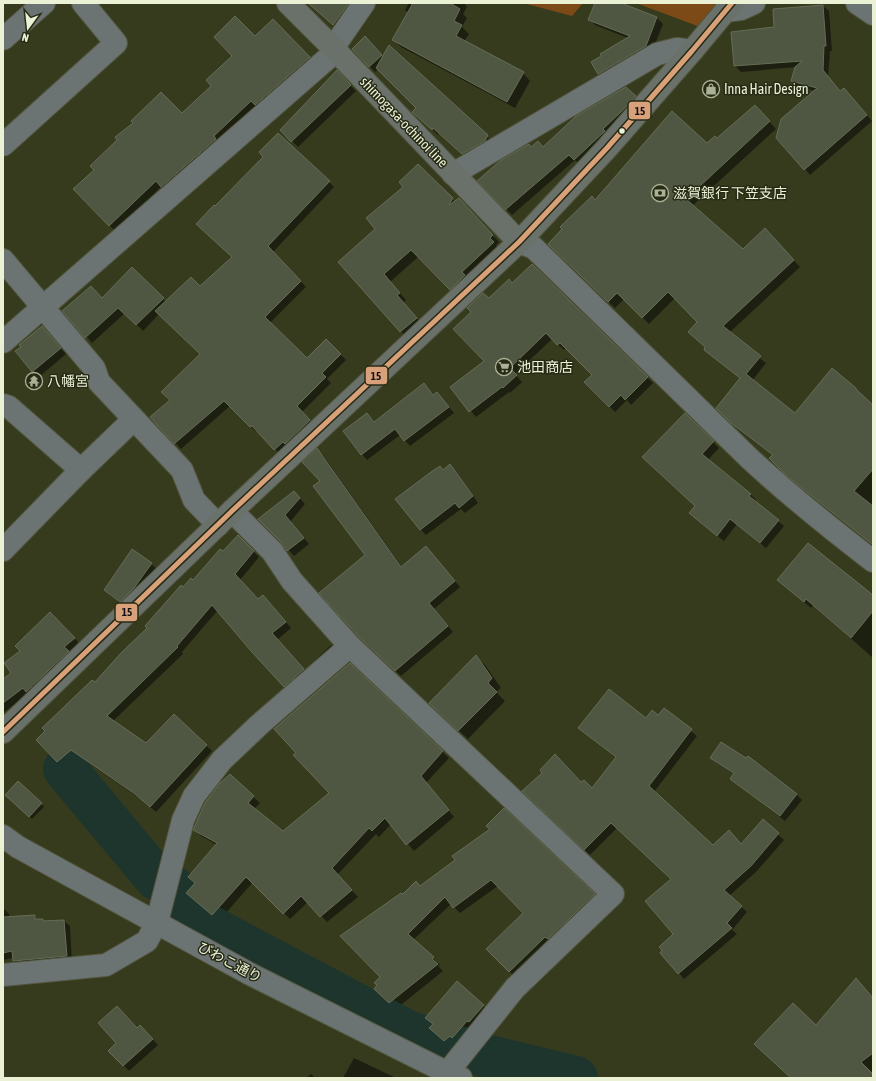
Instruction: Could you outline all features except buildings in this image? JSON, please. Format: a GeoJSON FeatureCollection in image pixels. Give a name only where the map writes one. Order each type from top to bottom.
{"type":"FeatureCollection","features":[{"type":"Feature","properties":{"kind":"main road","name":"shimogasa-ochinoi line"},"geometry":{"type":"LineString","coordinates":[[288,3],[519,242]]}},
{"type":"Feature","properties":{"kind":"main road"},"geometry":{"type":"LineString","coordinates":[[3,732],[225,518],[519,242],[607,148],[692,51],[728,7]]}},
{"type":"Feature","properties":{"kind":"street"},"geometry":{"type":"LineString","coordinates":[[3,38],[44,3]]}},
{"type":"Feature","properties":{"kind":"street"},"geometry":{"type":"LineString","coordinates":[[3,145],[116,43],[83,3]]}},
{"type":"Feature","properties":{"kind":"street"},"geometry":{"type":"LineString","coordinates":[[3,342],[334,50],[364,3]]}},
{"type":"Feature","properties":{"kind":"street"},"geometry":{"type":"LineString","coordinates":[[728,7],[741,9],[754,3]]}},
{"type":"Feature","properties":{"kind":"street"},"geometry":{"type":"LineString","coordinates":[[857,3],[873,14]]}},
{"type":"Feature","properties":{"kind":"street"},"geometry":{"type":"LineString","coordinates":[[453,174],[657,54],[677,49],[692,51]]}},
{"type":"Feature","properties":{"kind":"street"},"geometry":{"type":"LineString","coordinates":[[519,242],[534,248],[749,458],[785,491],[828,527],[873,561]]}},
{"type":"Feature","properties":{"kind":"street"},"geometry":{"type":"LineString","coordinates":[[3,260],[94,368],[99,382],[133,420],[182,470],[194,500],[225,518],[272,551],[292,581],[350,646],[613,894],[515,988],[451,1076]]}},
{"type":"Feature","properties":{"kind":"street"},"geometry":{"type":"LineString","coordinates":[[3,405],[9,407],[81,470]]}},
{"type":"Feature","properties":{"kind":"street"},"geometry":{"type":"LineString","coordinates":[[3,550],[81,470],[133,420]]}},
{"type":"Feature","properties":{"kind":"street"},"geometry":{"type":"LineString","coordinates":[[3,975],[106,965],[147,941],[157,922],[183,820],[194,796],[222,760],[255,729],[350,646]]}},
{"type":"Feature","properties":{"kind":"street","name":"びわこ通り"},"geometry":{"type":"LineString","coordinates":[[3,836],[18,846],[250,974],[451,1076]]}},
{"type":"Feature","properties":{"kind":"shaded area"},"geometry":{"type":"Polygon","coordinates":[[[523,3],[583,3],[572,16],[523,3]]]}},
{"type":"Feature","properties":{"kind":"shaded area"},"geometry":{"type":"Polygon","coordinates":[[[636,3],[719,3],[700,27],[636,3]]]}},
{"type":"Feature","properties":{"kind":"waterway"},"geometry":{"type":"LineString","coordinates":[[65,769],[156,878],[175,889],[202,923],[407,1032],[489,1057],[576,1078]]}},
{"type":"Feature","properties":{"kind":"transit line","name":"15"},"geometry":{"type":"LineString","coordinates":[[3,732],[232,511],[519,242],[607,148],[732,3]]}},
{"type":"Feature","properties":{"kind":"place","name":"Inna Hair Design"},"geometry":{"type":"Point","coordinates":[711,89]}},
{"type":"Feature","properties":{"kind":"place","name":"滋賀銀行 下笠支店"},"geometry":{"type":"Point","coordinates":[660,193]}},
{"type":"Feature","properties":{"kind":"place","name":"池田商店"},"geometry":{"type":"Point","coordinates":[504,367]}},
{"type":"Feature","properties":{"kind":"place","name":"八幡宮"},"geometry":{"type":"Point","coordinates":[34,381]}}]}
